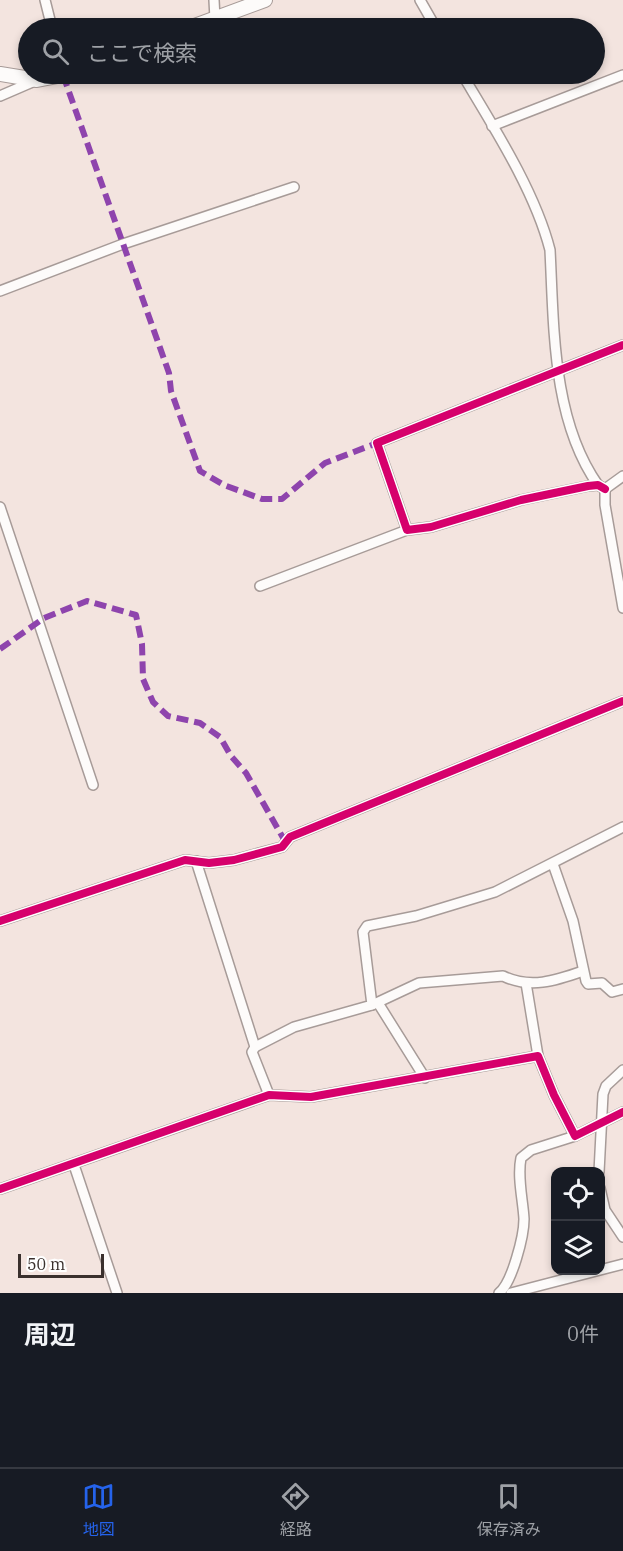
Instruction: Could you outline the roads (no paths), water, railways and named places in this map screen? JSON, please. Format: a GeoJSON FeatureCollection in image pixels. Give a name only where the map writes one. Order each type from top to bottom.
{"type":"FeatureCollection","features":[{"type":"Feature","properties":{"kind":"main road"},"geometry":{"type":"LineString","coordinates":[[217,18],[265,0]]}},
{"type":"Feature","properties":{"kind":"main road"},"geometry":{"type":"LineString","coordinates":[[0,74],[18,77]]}},
{"type":"Feature","properties":{"kind":"street"},"geometry":{"type":"LineString","coordinates":[[45,0],[50,18]]}},
{"type":"Feature","properties":{"kind":"street"},"geometry":{"type":"LineString","coordinates":[[214,0],[214,18]]}},
{"type":"Feature","properties":{"kind":"street"},"geometry":{"type":"LineString","coordinates":[[420,0],[430,18]]}},
{"type":"Feature","properties":{"kind":"street"},"geometry":{"type":"LineString","coordinates":[[605,82],[623,75]]}},
{"type":"Feature","properties":{"kind":"street"},"geometry":{"type":"LineString","coordinates":[[0,96],[27,84]]}},
{"type":"Feature","properties":{"kind":"street"},"geometry":{"type":"LineString","coordinates":[[468,84],[545,230],[550,250],[559,370],[572,429],[586,465],[602,487],[623,608]]}},
{"type":"Feature","properties":{"kind":"street"},"geometry":{"type":"LineString","coordinates":[[492,126],[600,84]]}},
{"type":"Feature","properties":{"kind":"street"},"geometry":{"type":"LineString","coordinates":[[0,291],[123,244],[294,187]]}},
{"type":"Feature","properties":{"kind":"street"},"geometry":{"type":"LineString","coordinates":[[407,530],[377,443],[623,345]]}},
{"type":"Feature","properties":{"kind":"street"},"geometry":{"type":"LineString","coordinates":[[260,586],[407,530],[431,527],[520,500],[602,487],[623,476]]}},
{"type":"Feature","properties":{"kind":"street"},"geometry":{"type":"LineString","coordinates":[[0,507],[93,785]]}},
{"type":"Feature","properties":{"kind":"street"},"geometry":{"type":"LineString","coordinates":[[0,921],[184,860],[219,862],[282,847],[291,837],[623,700]]}},
{"type":"Feature","properties":{"kind":"street"},"geometry":{"type":"LineString","coordinates":[[425,1078],[375,1004],[363,932],[367,927],[471,901],[553,864],[600,837],[623,827]]}},
{"type":"Feature","properties":{"kind":"street"},"geometry":{"type":"LineString","coordinates":[[196,861],[255,1047]]}},
{"type":"Feature","properties":{"kind":"street"},"geometry":{"type":"LineString","coordinates":[[553,864],[573,921],[583,971],[588,984],[602,983],[612,992],[623,989]]}},
{"type":"Feature","properties":{"kind":"street"},"geometry":{"type":"LineString","coordinates":[[269,1095],[252,1052],[255,1047],[294,1027],[375,1004],[419,983],[503,976],[512,982],[526,983],[560,980],[583,971]]}},
{"type":"Feature","properties":{"kind":"street"},"geometry":{"type":"LineString","coordinates":[[526,983],[538,1056],[554,1095],[575,1136]]}},
{"type":"Feature","properties":{"kind":"street"},"geometry":{"type":"LineString","coordinates":[[0,1189],[269,1095],[311,1096],[425,1078],[538,1056]]}},
{"type":"Feature","properties":{"kind":"street"},"geometry":{"type":"LineString","coordinates":[[599,1167],[603,1094],[606,1086],[623,1070]]}},
{"type":"Feature","properties":{"kind":"street"},"geometry":{"type":"LineString","coordinates":[[499,1293],[506,1287],[510,1278],[524,1223],[521,1158],[531,1150],[575,1136],[623,1112]]}},
{"type":"Feature","properties":{"kind":"street"},"geometry":{"type":"LineString","coordinates":[[74,1165],[117,1293]]}},
{"type":"Feature","properties":{"kind":"street"},"geometry":{"type":"LineString","coordinates":[[605,1210],[623,1237]]}},
{"type":"Feature","properties":{"kind":"street"},"geometry":{"type":"LineString","coordinates":[[512,1293],[623,1264]]}}]}
